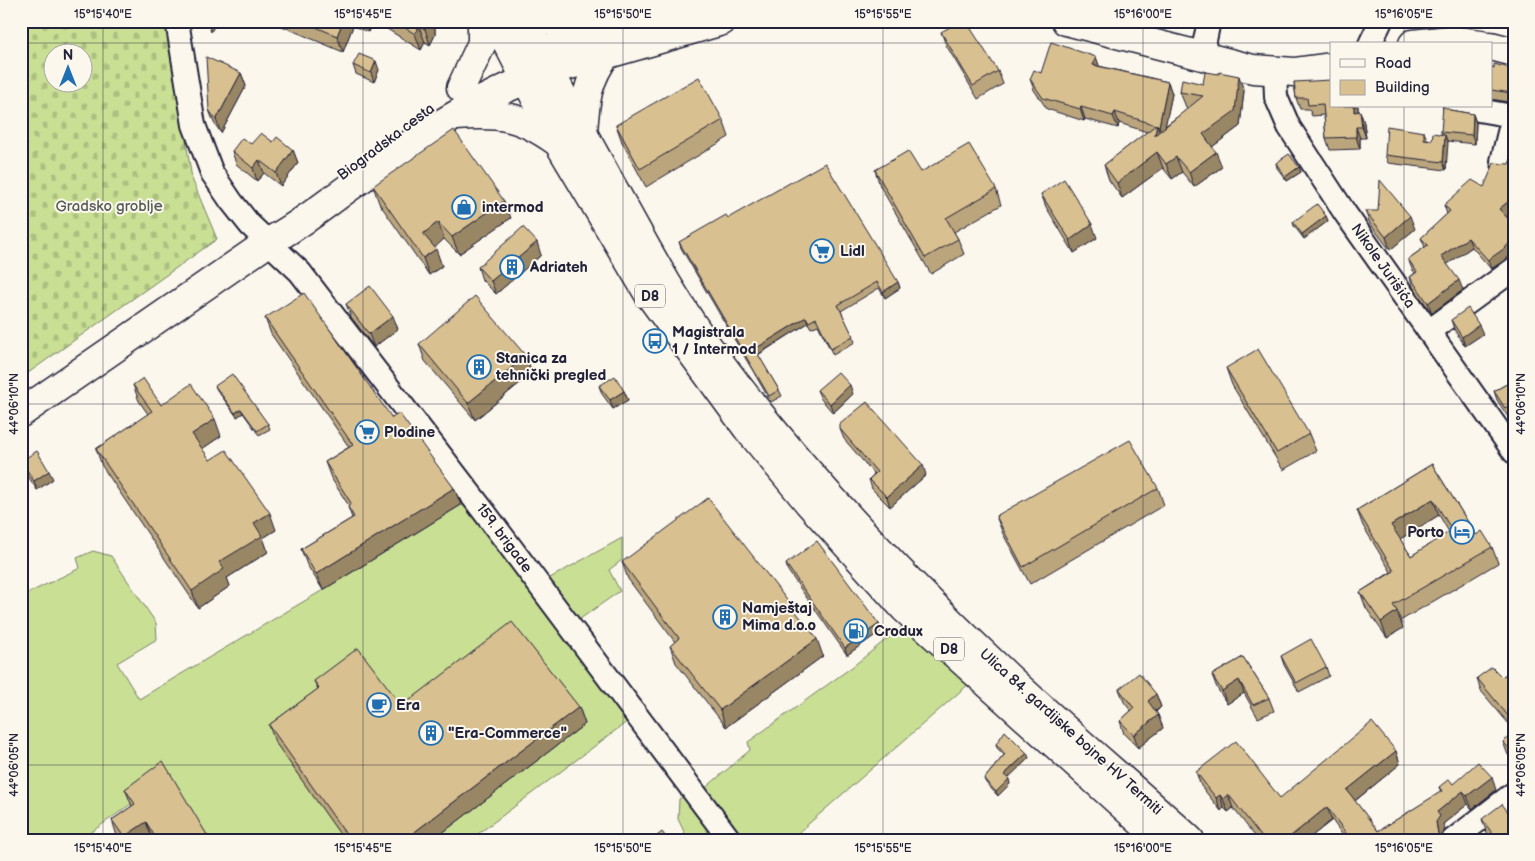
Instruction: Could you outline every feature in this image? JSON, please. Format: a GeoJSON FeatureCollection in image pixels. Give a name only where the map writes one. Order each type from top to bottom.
{"type":"FeatureCollection","features":[{"type":"Feature","properties":{"kind":"main road"},"geometry":{"type":"LineString","coordinates":[[461,88],[482,43],[482,21]]}},
{"type":"Feature","properties":{"kind":"main road","name":"D8"},"geometry":{"type":"LineString","coordinates":[[496,21],[532,66]]}},
{"type":"Feature","properties":{"kind":"main road","name":"D8"},"geometry":{"type":"LineString","coordinates":[[525,21],[532,66]]}},
{"type":"Feature","properties":{"kind":"main road"},"geometry":{"type":"LineString","coordinates":[[552,21],[566,29],[608,41]]}},
{"type":"Feature","properties":{"kind":"main road"},"geometry":{"type":"LineString","coordinates":[[452,116],[484,115],[514,117],[571,138],[587,91],[608,41],[639,21]]}},
{"type":"Feature","properties":{"kind":"main road"},"geometry":{"type":"LineString","coordinates":[[532,66],[608,41],[722,21]]}},
{"type":"Feature","properties":{"kind":"main road"},"geometry":{"type":"LineString","coordinates":[[1066,21],[1254,69],[1294,72],[1330,67]]}},
{"type":"Feature","properties":{"kind":"main road"},"geometry":{"type":"LineString","coordinates":[[1492,46],[1514,52]]}},
{"type":"Feature","properties":{"kind":"main road","name":"Biogradska cesta"},"geometry":{"type":"LineString","coordinates":[[270,241],[294,229],[360,179],[452,116],[532,66]]}},
{"type":"Feature","properties":{"kind":"main road","name":"Biogradska cesta"},"geometry":{"type":"LineString","coordinates":[[21,413],[270,241],[353,165],[461,88],[532,66]]}},
{"type":"Feature","properties":{"kind":"main road","name":"Ulica 84. gardijske bojne HV Termiti"},"geometry":{"type":"LineString","coordinates":[[532,66],[571,138],[648,293],[741,421],[808,502],[905,609],[1161,840]]}},
{"type":"Feature","properties":{"kind":"main road","name":"Ulica 84. gardijske bojne HV Termiti"},"geometry":{"type":"LineString","coordinates":[[571,138],[715,356],[823,489],[907,578],[992,662],[1190,840]]}},
{"type":"Feature","properties":{"kind":"street","name":"159. brigade"},"geometry":{"type":"LineString","coordinates":[[177,21],[194,126],[212,173],[250,224],[270,241],[300,272],[486,513],[730,840]]}},
{"type":"Feature","properties":{"kind":"street"},"geometry":{"type":"LineString","coordinates":[[1202,55],[1209,21]]}},
{"type":"Feature","properties":{"kind":"street"},"geometry":{"type":"LineString","coordinates":[[1371,42],[1381,21]]}},
{"type":"Feature","properties":{"kind":"street","name":"Nikole Jurišića"},"geometry":{"type":"LineString","coordinates":[[1275,70],[1276,97],[1289,127],[1345,213],[1514,452]]}},
{"type":"Feature","properties":{"kind":"street"},"geometry":{"type":"LineString","coordinates":[[1466,108],[1513,116],[1502,161]]}},
{"type":"Feature","properties":{"kind":"street"},"geometry":{"type":"LineString","coordinates":[[1429,330],[1514,269]]}},
{"type":"Feature","properties":{"kind":"street"},"geometry":{"type":"LineString","coordinates":[[1453,840],[1514,793]]}},
{"type":"Feature","properties":{"kind":"green space","name":"Gradsko groblje"},"geometry":{"type":"Polygon","coordinates":[[[21,21],[167,21],[192,179],[217,239],[21,378],[21,21]]]}},
{"type":"Feature","properties":{"kind":"green space"},"geometry":{"type":"Polygon","coordinates":[[[461,505],[485,513],[539,584],[622,538],[622,560],[609,570],[620,591],[570,626],[636,715],[470,840],[206,840],[131,804],[80,840],[21,840],[21,759],[29,752],[21,743],[21,591],[24,595],[80,568],[77,558],[93,551],[111,556],[156,623],[157,639],[117,663],[139,699],[323,590],[461,505]]]}},
{"type":"Feature","properties":{"kind":"green space"},"geometry":{"type":"Polygon","coordinates":[[[914,617],[978,676],[790,840],[688,840],[678,819],[679,799],[692,791],[696,796],[750,750],[748,742],[852,667],[914,617]]]}},
{"type":"Feature","properties":{"kind":"building"},"geometry":{"type":"Polygon","coordinates":[[[302,21],[343,21],[337,36],[302,21]]]}},
{"type":"Feature","properties":{"kind":"building"},"geometry":{"type":"Polygon","coordinates":[[[394,21],[428,21],[425,29],[419,26],[415,34],[394,21]]]}},
{"type":"Feature","properties":{"kind":"building"},"geometry":{"type":"Polygon","coordinates":[[[961,21],[966,21],[998,71],[973,86],[941,32],[961,21]]]}},
{"type":"Feature","properties":{"kind":"building"},"geometry":{"type":"Polygon","coordinates":[[[1051,42],[1096,57],[1093,65],[1168,82],[1159,126],[1115,112],[1113,116],[1043,98],[1030,79],[1034,70],[1041,73],[1051,42]]]}},
{"type":"Feature","properties":{"kind":"building"},"geometry":{"type":"Polygon","coordinates":[[[359,54],[376,61],[371,73],[353,65],[359,54]]]}},
{"type":"Feature","properties":{"kind":"building"},"geometry":{"type":"Polygon","coordinates":[[[206,57],[241,73],[216,120],[209,110],[206,57]]]}},
{"type":"Feature","properties":{"kind":"building"},"geometry":{"type":"Polygon","coordinates":[[[1494,64],[1514,69],[1514,95],[1512,93],[1492,90],[1492,67],[1494,68],[1494,64]]]}},
{"type":"Feature","properties":{"kind":"building"},"geometry":{"type":"Polygon","coordinates":[[[1205,72],[1219,74],[1219,72],[1239,76],[1235,111],[1203,134],[1216,152],[1189,172],[1176,157],[1166,164],[1157,152],[1117,183],[1104,165],[1157,124],[1155,135],[1203,96],[1180,92],[1182,79],[1203,84],[1205,72]]]}},
{"type":"Feature","properties":{"kind":"building"},"geometry":{"type":"Polygon","coordinates":[[[699,77],[723,120],[640,169],[616,125],[699,77]]]}},
{"type":"Feature","properties":{"kind":"building"},"geometry":{"type":"Polygon","coordinates":[[[1330,80],[1330,108],[1354,108],[1354,112],[1360,111],[1362,127],[1356,127],[1356,137],[1326,138],[1323,104],[1308,105],[1307,98],[1296,98],[1294,82],[1330,80]]]}},
{"type":"Feature","properties":{"kind":"building"},"geometry":{"type":"Polygon","coordinates":[[[1443,108],[1473,114],[1472,135],[1441,132],[1443,108]]]}},
{"type":"Feature","properties":{"kind":"building"},"geometry":{"type":"Polygon","coordinates":[[[1387,126],[1424,132],[1424,139],[1432,140],[1433,133],[1445,135],[1443,162],[1385,155],[1387,126]]]}},
{"type":"Feature","properties":{"kind":"building"},"geometry":{"type":"Polygon","coordinates":[[[454,130],[504,201],[452,237],[438,222],[423,234],[436,249],[423,258],[373,186],[454,130]]]}},
{"type":"Feature","properties":{"kind":"building"},"geometry":{"type":"Polygon","coordinates":[[[261,133],[273,142],[277,137],[293,150],[276,173],[259,160],[253,168],[232,151],[242,138],[251,144],[261,133]]]}},
{"type":"Feature","properties":{"kind":"building"},"geometry":{"type":"Polygon","coordinates":[[[969,144],[996,189],[946,218],[958,239],[925,258],[875,170],[908,151],[921,172],[969,144]]]}},
{"type":"Feature","properties":{"kind":"building"},"geometry":{"type":"Polygon","coordinates":[[[1514,152],[1514,197],[1499,209],[1514,225],[1514,238],[1505,248],[1488,260],[1468,238],[1441,256],[1459,280],[1428,303],[1410,277],[1417,272],[1408,259],[1428,245],[1421,238],[1450,211],[1444,205],[1472,180],[1484,187],[1494,163],[1509,164],[1514,152]]]}},
{"type":"Feature","properties":{"kind":"building"},"geometry":{"type":"Polygon","coordinates":[[[1289,154],[1299,167],[1285,177],[1276,163],[1289,154]]]}},
{"type":"Feature","properties":{"kind":"building"},"geometry":{"type":"Polygon","coordinates":[[[825,163],[898,282],[883,292],[877,282],[838,305],[853,336],[831,349],[816,318],[809,322],[806,317],[755,349],[779,390],[769,396],[679,242],[726,215],[728,218],[825,163]]]}},
{"type":"Feature","properties":{"kind":"building"},"geometry":{"type":"Polygon","coordinates":[[[1064,179],[1092,224],[1070,240],[1041,194],[1064,179]]]}},
{"type":"Feature","properties":{"kind":"building"},"geometry":{"type":"Polygon","coordinates":[[[1380,180],[1410,216],[1386,237],[1365,211],[1378,211],[1380,180]]]}},
{"type":"Feature","properties":{"kind":"building"},"geometry":{"type":"Polygon","coordinates":[[[1317,204],[1326,216],[1302,234],[1293,222],[1317,204]]]}},
{"type":"Feature","properties":{"kind":"building"},"geometry":{"type":"Polygon","coordinates":[[[523,227],[537,242],[491,281],[478,267],[523,227]]]}},
{"type":"Feature","properties":{"kind":"building"},"geometry":{"type":"Polygon","coordinates":[[[370,286],[393,316],[369,334],[346,304],[370,286]]]}},
{"type":"Feature","properties":{"kind":"building","name":"Plodine"},"geometry":{"type":"Polygon","coordinates":[[[304,293],[392,418],[399,413],[454,488],[316,574],[301,549],[354,517],[348,507],[351,503],[325,462],[353,445],[265,318],[304,293]]]}},
{"type":"Feature","properties":{"kind":"building","name":"Stanica za tehnički pregled"},"geometry":{"type":"Polygon","coordinates":[[[475,296],[526,356],[468,403],[419,344],[475,296]]]}},
{"type":"Feature","properties":{"kind":"building"},"geometry":{"type":"Polygon","coordinates":[[[1468,308],[1479,325],[1462,337],[1451,320],[1468,308]]]}},
{"type":"Feature","properties":{"kind":"building"},"geometry":{"type":"Polygon","coordinates":[[[1258,349],[1309,434],[1277,453],[1226,368],[1258,349]]]}},
{"type":"Feature","properties":{"kind":"building"},"geometry":{"type":"Polygon","coordinates":[[[838,372],[850,385],[830,404],[817,390],[838,372]]]}},
{"type":"Feature","properties":{"kind":"building"},"geometry":{"type":"Polygon","coordinates":[[[232,374],[268,424],[257,431],[241,409],[235,413],[215,386],[232,374]]]}},
{"type":"Feature","properties":{"kind":"building"},"geometry":{"type":"Polygon","coordinates":[[[615,376],[624,391],[610,400],[599,386],[615,376]]]}},
{"type":"Feature","properties":{"kind":"building"},"geometry":{"type":"Polygon","coordinates":[[[143,378],[161,405],[191,384],[215,419],[192,434],[210,460],[226,450],[270,513],[254,523],[262,536],[219,562],[224,569],[192,591],[96,449],[152,411],[133,385],[143,378]]]}},
{"type":"Feature","properties":{"kind":"building"},"geometry":{"type":"Polygon","coordinates":[[[1514,380],[1514,403],[1505,408],[1494,391],[1514,380]]]}},
{"type":"Feature","properties":{"kind":"building"},"geometry":{"type":"Polygon","coordinates":[[[867,402],[923,465],[887,497],[869,479],[877,472],[840,429],[840,424],[867,402]]]}},
{"type":"Feature","properties":{"kind":"building"},"geometry":{"type":"Polygon","coordinates":[[[1130,440],[1158,488],[1023,567],[996,516],[1130,440]]]}},
{"type":"Feature","properties":{"kind":"building"},"geometry":{"type":"Polygon","coordinates":[[[37,451],[49,471],[34,481],[21,461],[37,451]]]}},
{"type":"Feature","properties":{"kind":"building"},"geometry":{"type":"Polygon","coordinates":[[[1432,464],[1476,535],[1482,531],[1492,547],[1393,605],[1397,611],[1381,622],[1360,592],[1394,571],[1357,510],[1432,464]],[[1433,499],[1391,525],[1411,556],[1452,530],[1433,499]]]}},
{"type":"Feature","properties":{"kind":"building","name":"Namještaj Mima d.o.o"},"geometry":{"type":"Polygon","coordinates":[[[708,498],[817,639],[720,710],[670,646],[679,638],[622,562],[708,498]]]}},
{"type":"Feature","properties":{"kind":"building"},"geometry":{"type":"Polygon","coordinates":[[[817,541],[879,624],[845,648],[786,564],[817,541]]]}},
{"type":"Feature","properties":{"kind":"building","name":"\"Era-Commerce\""},"geometry":{"type":"Polygon","coordinates":[[[512,622],[579,707],[404,840],[350,840],[269,725],[319,688],[314,681],[358,648],[402,706],[512,622]]]}},
{"type":"Feature","properties":{"kind":"building"},"geometry":{"type":"Polygon","coordinates":[[[1311,639],[1326,667],[1296,683],[1281,656],[1311,639]]]}},
{"type":"Feature","properties":{"kind":"building"},"geometry":{"type":"Polygon","coordinates":[[[1243,657],[1269,698],[1253,705],[1239,680],[1222,691],[1212,675],[1243,657]]]}},
{"type":"Feature","properties":{"kind":"building"},"geometry":{"type":"Polygon","coordinates":[[[1492,667],[1502,677],[1514,668],[1514,723],[1477,678],[1492,667]]]}},
{"type":"Feature","properties":{"kind":"building"},"geometry":{"type":"Polygon","coordinates":[[[1139,673],[1156,694],[1148,701],[1158,715],[1134,735],[1120,721],[1134,708],[1119,689],[1139,673]]]}},
{"type":"Feature","properties":{"kind":"building"},"geometry":{"type":"Polygon","coordinates":[[[1372,722],[1396,751],[1347,790],[1378,831],[1442,791],[1439,787],[1449,779],[1453,784],[1478,762],[1492,777],[1467,796],[1463,791],[1437,812],[1440,816],[1436,822],[1438,834],[1444,840],[1414,840],[1410,832],[1401,840],[1351,840],[1327,807],[1286,840],[1264,840],[1228,794],[1223,799],[1220,795],[1216,798],[1196,772],[1236,741],[1280,798],[1372,722]]]}},
{"type":"Feature","properties":{"kind":"building"},"geometry":{"type":"Polygon","coordinates":[[[1005,731],[1027,753],[1004,775],[1009,779],[996,792],[984,779],[1005,754],[996,744],[1005,731]]]}},
{"type":"Feature","properties":{"kind":"building"},"geometry":{"type":"Polygon","coordinates":[[[1514,733],[1514,753],[1503,742],[1514,733]]]}},
{"type":"Feature","properties":{"kind":"building"},"geometry":{"type":"Polygon","coordinates":[[[163,761],[210,840],[157,840],[146,822],[124,837],[112,820],[135,804],[125,789],[163,761]]]}},
{"type":"Feature","properties":{"kind":"building"},"geometry":{"type":"Polygon","coordinates":[[[1502,804],[1514,820],[1514,840],[1508,834],[1501,840],[1497,840],[1482,819],[1502,804]]]}},
{"type":"Feature","properties":{"kind":"building"},"geometry":{"type":"Polygon","coordinates":[[[662,832],[668,840],[652,840],[662,832]]]}},
{"type":"Feature","properties":{"kind":"place","name":"intermod"},"geometry":{"type":"Point","coordinates":[464,207]}},
{"type":"Feature","properties":{"kind":"place","name":"Lidl"},"geometry":{"type":"Point","coordinates":[822,251]}},
{"type":"Feature","properties":{"kind":"place","name":"Adriateh"},"geometry":{"type":"Point","coordinates":[512,267]}},
{"type":"Feature","properties":{"kind":"place","name":"Magistrala 1 / Intermod"},"geometry":{"type":"Point","coordinates":[655,341]}},
{"type":"Feature","properties":{"kind":"place","name":"Stanica za tehnički pregled"},"geometry":{"type":"Point","coordinates":[479,367]}},
{"type":"Feature","properties":{"kind":"place","name":"Plodine"},"geometry":{"type":"Point","coordinates":[367,432]}},
{"type":"Feature","properties":{"kind":"place","name":"Porto"},"geometry":{"type":"Point","coordinates":[1462,532]}},
{"type":"Feature","properties":{"kind":"place","name":"Namještaj Mima d.o.o"},"geometry":{"type":"Point","coordinates":[725,617]}},
{"type":"Feature","properties":{"kind":"place","name":"Crodux"},"geometry":{"type":"Point","coordinates":[856,631]}},
{"type":"Feature","properties":{"kind":"place","name":"Era"},"geometry":{"type":"Point","coordinates":[379,705]}},
{"type":"Feature","properties":{"kind":"place","name":"\"Era-Commerce\""},"geometry":{"type":"Point","coordinates":[431,733]}}]}
